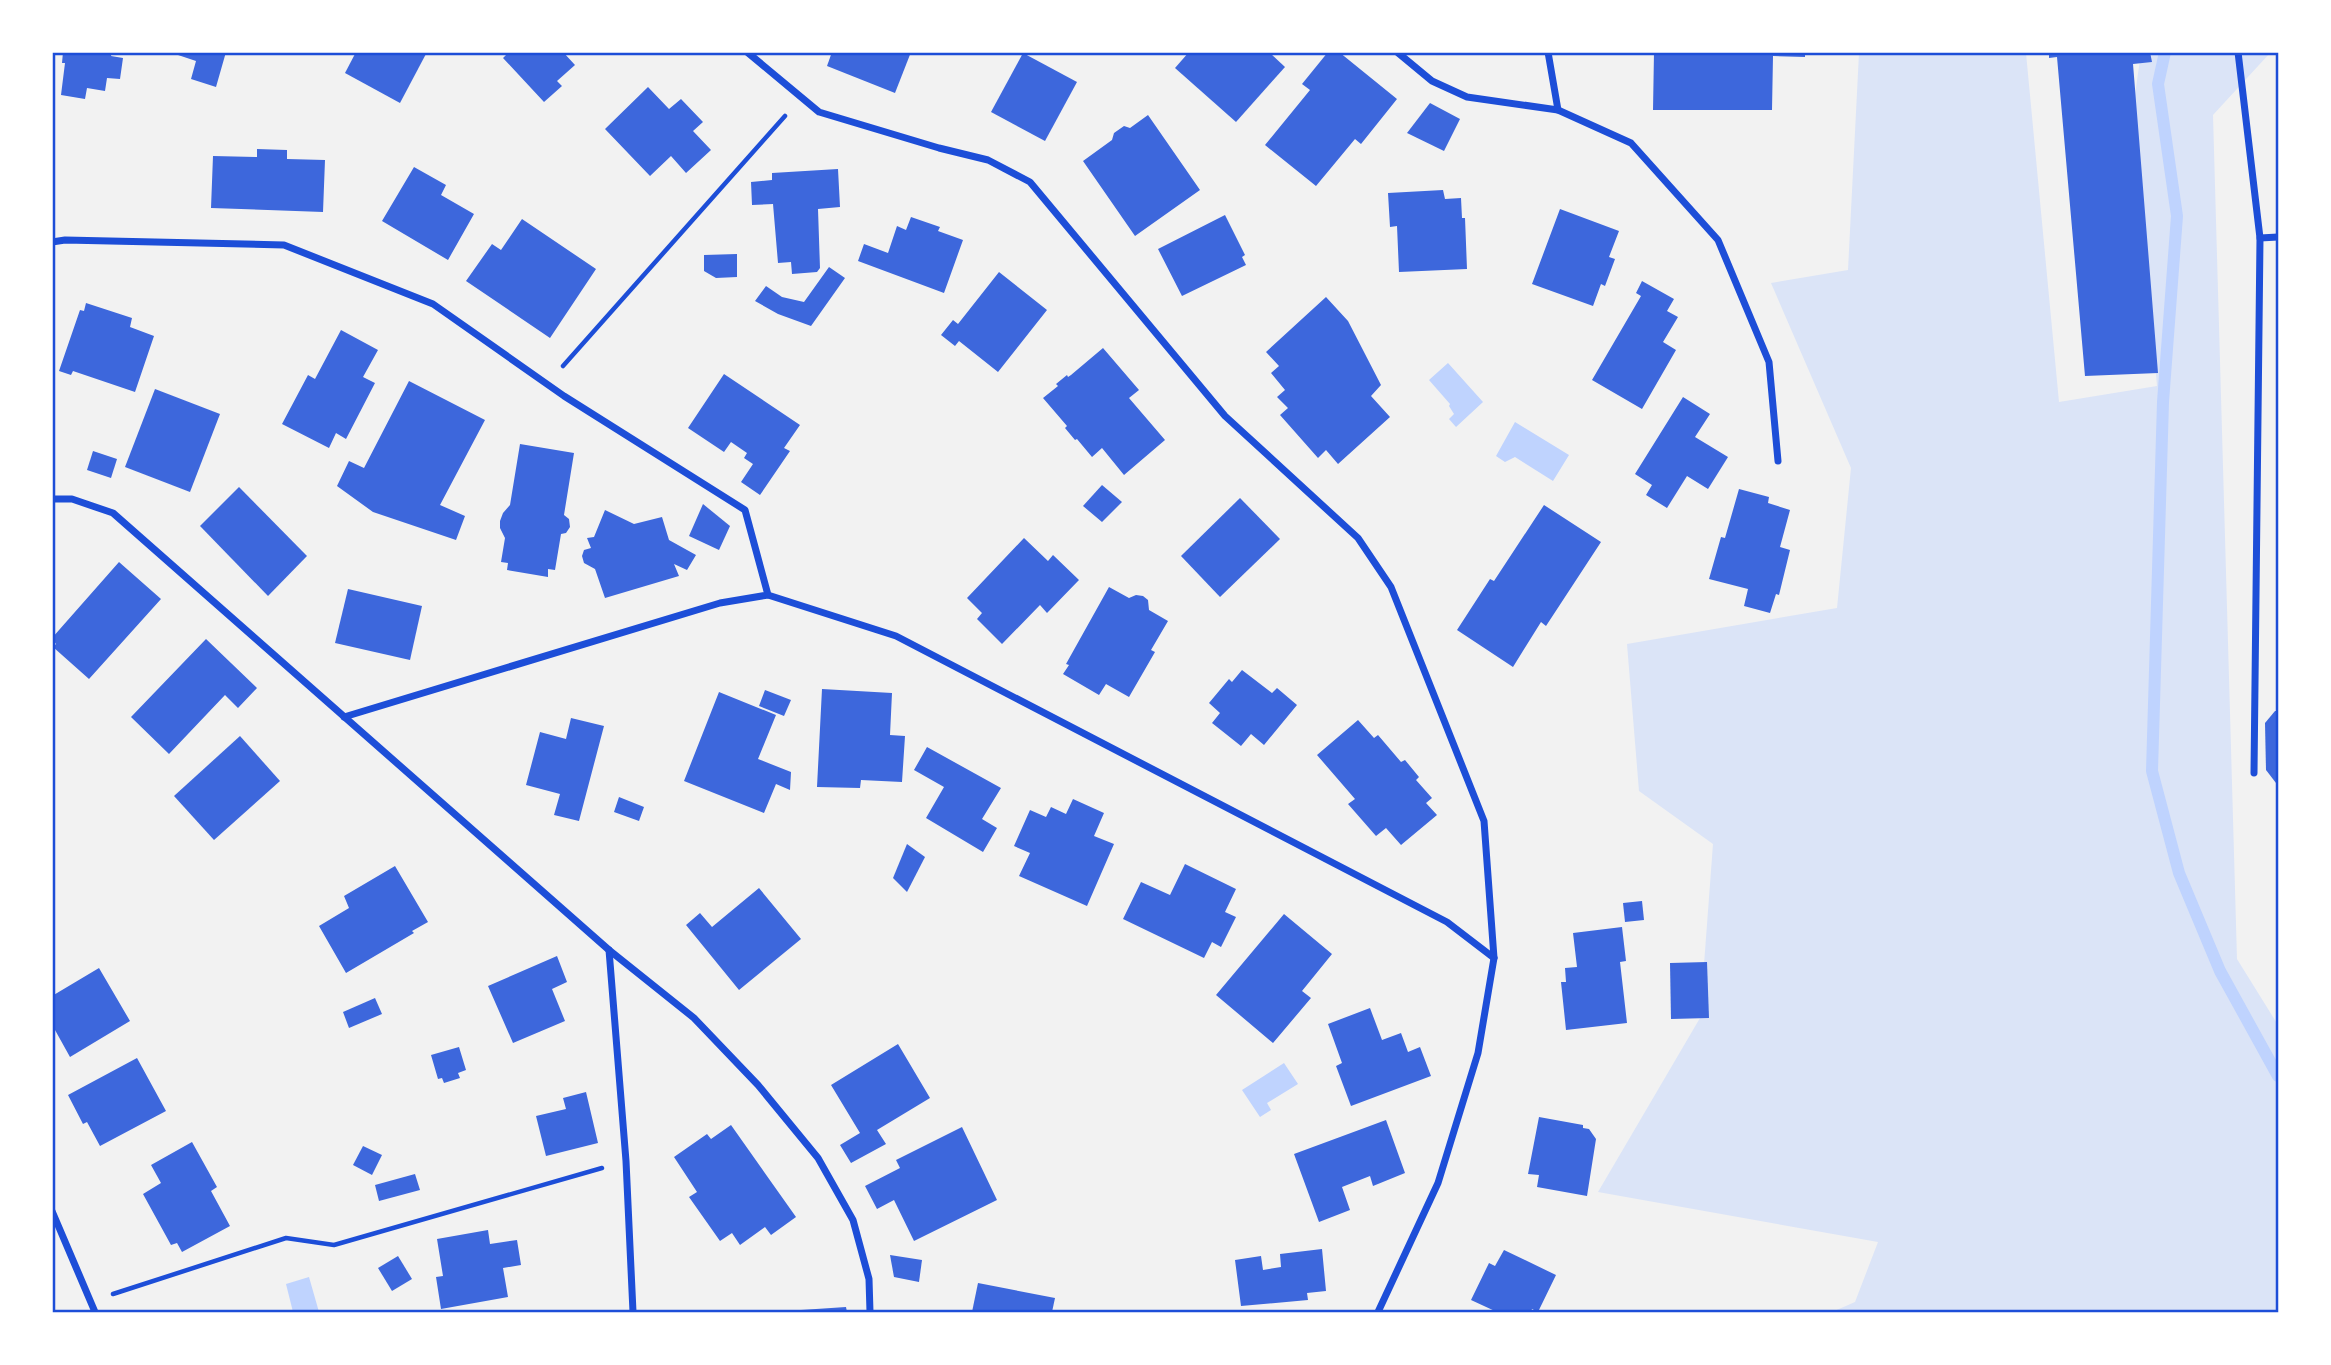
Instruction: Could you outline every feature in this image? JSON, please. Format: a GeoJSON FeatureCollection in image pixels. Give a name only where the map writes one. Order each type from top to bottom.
{"type":"FeatureCollection","features":[{"type":"Feature","properties":{"kind":"street"},"geometry":{"type":"LineString","coordinates":[[1397,52],[1432,81],[1467,97],[1558,110],[1631,143],[1718,240],[1769,362],[1778,461]]}},
{"type":"Feature","properties":{"kind":"street"},"geometry":{"type":"LineString","coordinates":[[1548,52],[1558,110]]}},
{"type":"Feature","properties":{"kind":"street"},"geometry":{"type":"LineString","coordinates":[[2238,52],[2260,238],[2254,773]]}},
{"type":"Feature","properties":{"kind":"street"},"geometry":{"type":"LineString","coordinates":[[748,53],[819,112],[939,149],[988,160],[1030,182],[1225,416],[1358,538],[1391,587],[1484,821],[1494,958],[1478,1054],[1438,1183],[1378,1312]]}},
{"type":"Feature","properties":{"kind":"street"},"geometry":{"type":"LineString","coordinates":[[2260,238],[2278,237]]}},
{"type":"Feature","properties":{"kind":"street"},"geometry":{"type":"LineString","coordinates":[[52,242],[65,240],[284,245],[433,304],[548,384],[745,510],[768,595]]}},
{"type":"Feature","properties":{"kind":"street"},"geometry":{"type":"LineString","coordinates":[[52,499],[72,499],[113,513],[609,950],[694,1018],[758,1085],[818,1158],[853,1220],[869,1279],[870,1312]]}},
{"type":"Feature","properties":{"kind":"street"},"geometry":{"type":"LineString","coordinates":[[344,717],[720,603],[768,595],[895,636],[1447,922],[1494,958]]}},
{"type":"Feature","properties":{"kind":"street"},"geometry":{"type":"LineString","coordinates":[[609,950],[626,1161],[633,1312]]}},
{"type":"Feature","properties":{"kind":"street"},"geometry":{"type":"LineString","coordinates":[[52,1211],[95,1312]]}},
{"type":"Feature","properties":{"kind":"path"},"geometry":{"type":"LineString","coordinates":[[548,384],[802,97]]}},
{"type":"Feature","properties":{"kind":"path"},"geometry":{"type":"LineString","coordinates":[[90,1302],[286,1238],[334,1245],[626,1161]]}},
{"type":"Feature","properties":{"kind":"shaded area"},"geometry":{"type":"Polygon","coordinates":[[[1859,53],[2026,53],[2059,402],[2157,386],[2133,108],[2141,53],[2270,53],[2213,115],[2237,959],[2278,1025],[2278,1312],[1832,1312],[1855,1302],[1878,1242],[1598,1192],[1700,1018],[1713,844],[1639,791],[1627,644],[1837,608],[1851,468],[1771,283],[1848,270],[1859,53]]]}},
{"type":"Feature","properties":{"kind":"water"},"geometry":{"type":"Polygon","coordinates":[[[1448,363],[1483,402],[1456,427],[1449,419],[1454,414],[1450,404],[1429,380],[1448,363]]]}},
{"type":"Feature","properties":{"kind":"water"},"geometry":{"type":"Polygon","coordinates":[[[1515,422],[1569,455],[1553,481],[1515,457],[1505,462],[1496,456],[1515,422]]]}},
{"type":"Feature","properties":{"kind":"water"},"geometry":{"type":"Polygon","coordinates":[[[1284,1063],[1298,1084],[1267,1103],[1271,1110],[1260,1117],[1242,1090],[1284,1063]]]}},
{"type":"Feature","properties":{"kind":"water"},"geometry":{"type":"Polygon","coordinates":[[[309,1277],[319,1312],[293,1312],[286,1284],[309,1277]]]}},
{"type":"Feature","properties":{"kind":"building"},"geometry":{"type":"Polygon","coordinates":[[[63,52],[112,52],[111,56],[123,58],[120,79],[107,78],[105,91],[87,88],[85,99],[61,95],[65,63],[62,63],[63,52]]]}},
{"type":"Feature","properties":{"kind":"building"},"geometry":{"type":"Polygon","coordinates":[[[226,52],[216,87],[191,79],[196,61],[172,53],[226,52]]]}},
{"type":"Feature","properties":{"kind":"building"},"geometry":{"type":"Polygon","coordinates":[[[356,52],[427,52],[400,103],[345,73],[356,52]]]}},
{"type":"Feature","properties":{"kind":"building"},"geometry":{"type":"Polygon","coordinates":[[[509,52],[563,52],[575,65],[557,81],[562,86],[544,102],[503,58],[509,52]]]}},
{"type":"Feature","properties":{"kind":"building"},"geometry":{"type":"Polygon","coordinates":[[[832,52],[911,52],[895,93],[827,66],[832,52]]]}},
{"type":"Feature","properties":{"kind":"building"},"geometry":{"type":"Polygon","coordinates":[[[1189,52],[1269,52],[1285,67],[1236,122],[1175,68],[1189,52]]]}},
{"type":"Feature","properties":{"kind":"building"},"geometry":{"type":"Polygon","coordinates":[[[1328,52],[1339,52],[1397,99],[1361,144],[1355,139],[1316,186],[1265,145],[1310,90],[1302,84],[1328,52]]]}},
{"type":"Feature","properties":{"kind":"building"},"geometry":{"type":"Polygon","coordinates":[[[1654,52],[1805,52],[1805,57],[1773,56],[1772,110],[1653,110],[1654,52]]]}},
{"type":"Feature","properties":{"kind":"building"},"geometry":{"type":"Polygon","coordinates":[[[2049,52],[2150,52],[2152,62],[2133,64],[2158,373],[2085,376],[2057,57],[2049,58],[2049,52]]]}},
{"type":"Feature","properties":{"kind":"building"},"geometry":{"type":"Polygon","coordinates":[[[1023,53],[1077,82],[1045,141],[991,112],[1023,53]]]}},
{"type":"Feature","properties":{"kind":"building"},"geometry":{"type":"Polygon","coordinates":[[[648,87],[669,109],[681,99],[703,122],[693,131],[711,150],[686,173],[671,156],[650,176],[605,129],[648,87]]]}},
{"type":"Feature","properties":{"kind":"building"},"geometry":{"type":"Polygon","coordinates":[[[1430,103],[1460,119],[1444,151],[1407,133],[1430,103]]]}},
{"type":"Feature","properties":{"kind":"building"},"geometry":{"type":"Polygon","coordinates":[[[1148,115],[1200,190],[1135,236],[1083,161],[1112,140],[1114,133],[1124,126],[1130,128],[1148,115]]]}},
{"type":"Feature","properties":{"kind":"building"},"geometry":{"type":"Polygon","coordinates":[[[257,149],[287,150],[287,159],[325,160],[323,212],[211,208],[213,156],[257,157],[257,149]]]}},
{"type":"Feature","properties":{"kind":"building"},"geometry":{"type":"Polygon","coordinates":[[[414,167],[446,185],[441,195],[474,214],[448,260],[382,221],[414,167]]]}},
{"type":"Feature","properties":{"kind":"building"},"geometry":{"type":"Polygon","coordinates":[[[838,169],[840,207],[818,209],[820,268],[817,272],[792,274],[791,262],[778,263],[773,204],[752,205],[751,182],[772,180],[772,173],[838,169]]]}},
{"type":"Feature","properties":{"kind":"building"},"geometry":{"type":"Polygon","coordinates":[[[1443,190],[1445,199],[1461,198],[1462,218],[1465,218],[1467,269],[1399,272],[1397,226],[1390,227],[1388,193],[1443,190]]]}},
{"type":"Feature","properties":{"kind":"building"},"geometry":{"type":"Polygon","coordinates":[[[1560,209],[1619,231],[1609,257],[1615,259],[1605,286],[1601,284],[1593,306],[1532,284],[1560,209]]]}},
{"type":"Feature","properties":{"kind":"building"},"geometry":{"type":"Polygon","coordinates":[[[1225,215],[1245,255],[1242,257],[1246,265],[1182,296],[1158,249],[1225,215]]]}},
{"type":"Feature","properties":{"kind":"building"},"geometry":{"type":"Polygon","coordinates":[[[911,217],[940,227],[938,231],[963,240],[944,293],[858,261],[864,244],[888,253],[897,226],[906,230],[911,217]]]}},
{"type":"Feature","properties":{"kind":"building"},"geometry":{"type":"Polygon","coordinates":[[[522,219],[596,269],[550,338],[466,281],[492,244],[501,250],[522,219]]]}},
{"type":"Feature","properties":{"kind":"building"},"geometry":{"type":"Polygon","coordinates":[[[737,254],[737,277],[716,278],[704,271],[704,255],[737,254]]]}},
{"type":"Feature","properties":{"kind":"building"},"geometry":{"type":"Polygon","coordinates":[[[829,267],[845,278],[811,326],[778,314],[755,301],[766,286],[782,297],[804,302],[829,267]]]}},
{"type":"Feature","properties":{"kind":"building"},"geometry":{"type":"Polygon","coordinates":[[[999,272],[1047,310],[998,372],[959,341],[955,346],[941,335],[953,320],[958,324],[999,272]]]}},
{"type":"Feature","properties":{"kind":"building"},"geometry":{"type":"Polygon","coordinates":[[[1642,281],[1674,299],[1667,311],[1678,317],[1663,342],[1676,350],[1642,409],[1592,380],[1641,296],[1636,293],[1642,281]]]}},
{"type":"Feature","properties":{"kind":"building"},"geometry":{"type":"Polygon","coordinates":[[[1326,297],[1348,321],[1381,385],[1371,396],[1390,417],[1338,464],[1326,450],[1318,458],[1280,415],[1288,408],[1277,397],[1285,390],[1271,373],[1279,366],[1266,352],[1326,297]]]}},
{"type":"Feature","properties":{"kind":"building"},"geometry":{"type":"Polygon","coordinates":[[[86,303],[132,318],[130,327],[154,336],[135,392],[73,371],[71,375],[59,371],[80,310],[84,311],[86,303]]]}},
{"type":"Feature","properties":{"kind":"building"},"geometry":{"type":"Polygon","coordinates":[[[341,330],[378,350],[363,377],[375,383],[346,439],[336,433],[329,448],[282,424],[308,375],[315,379],[341,330]]]}},
{"type":"Feature","properties":{"kind":"building"},"geometry":{"type":"Polygon","coordinates":[[[1103,348],[1139,390],[1129,398],[1165,440],[1124,475],[1102,448],[1092,457],[1065,428],[1067,426],[1043,398],[1058,386],[1056,384],[1103,348]]]}},
{"type":"Feature","properties":{"kind":"building"},"geometry":{"type":"Polygon","coordinates":[[[724,374],[800,425],[784,448],[790,451],[760,495],[741,482],[753,464],[744,458],[747,453],[731,442],[724,452],[688,428],[724,374]]]}},
{"type":"Feature","properties":{"kind":"building"},"geometry":{"type":"Polygon","coordinates":[[[409,381],[485,420],[440,505],[465,516],[456,540],[373,512],[337,486],[349,461],[364,468],[409,381]]]}},
{"type":"Feature","properties":{"kind":"building"},"geometry":{"type":"Polygon","coordinates":[[[155,389],[220,414],[190,492],[125,467],[155,389]]]}},
{"type":"Feature","properties":{"kind":"building"},"geometry":{"type":"Polygon","coordinates":[[[1683,397],[1710,414],[1695,437],[1728,457],[1708,489],[1687,476],[1667,508],[1646,495],[1652,485],[1635,474],[1683,397]]]}},
{"type":"Feature","properties":{"kind":"building"},"geometry":{"type":"Polygon","coordinates":[[[520,444],[574,453],[564,515],[569,519],[570,527],[566,533],[561,534],[555,570],[548,569],[548,577],[507,570],[508,563],[501,562],[505,538],[500,521],[510,505],[520,444]]]}},
{"type":"Feature","properties":{"kind":"building"},"geometry":{"type":"Polygon","coordinates":[[[93,451],[117,459],[111,478],[87,470],[93,451]]]}},
{"type":"Feature","properties":{"kind":"building"},"geometry":{"type":"Polygon","coordinates":[[[1102,485],[1122,502],[1102,522],[1083,506],[1102,485]]]}},
{"type":"Feature","properties":{"kind":"building"},"geometry":{"type":"Polygon","coordinates":[[[239,487],[307,556],[268,596],[200,526],[239,487]]]}},
{"type":"Feature","properties":{"kind":"building"},"geometry":{"type":"Polygon","coordinates":[[[1739,489],[1769,497],[1768,503],[1790,510],[1780,547],[1790,550],[1779,595],[1776,594],[1770,613],[1744,606],[1748,589],[1709,579],[1721,537],[1725,538],[1739,489]]]}},
{"type":"Feature","properties":{"kind":"building"},"geometry":{"type":"Polygon","coordinates":[[[1240,498],[1280,539],[1220,597],[1181,556],[1240,498]]]}},
{"type":"Feature","properties":{"kind":"building"},"geometry":{"type":"Polygon","coordinates":[[[703,504],[730,526],[719,550],[689,536],[703,504]]]}},
{"type":"Feature","properties":{"kind":"building"},"geometry":{"type":"Polygon","coordinates":[[[1544,505],[1601,542],[1546,626],[1541,622],[1513,667],[1457,630],[1490,579],[1494,581],[1544,505]]]}},
{"type":"Feature","properties":{"kind":"building"},"geometry":{"type":"Polygon","coordinates":[[[605,510],[634,524],[662,517],[669,540],[696,555],[687,570],[674,564],[679,576],[605,598],[595,569],[584,563],[582,556],[584,550],[591,548],[587,538],[594,537],[605,510]]]}},
{"type":"Feature","properties":{"kind":"building"},"geometry":{"type":"Polygon","coordinates":[[[1024,538],[1048,561],[1053,555],[1079,580],[1047,613],[1040,605],[1002,644],[977,619],[982,613],[967,598],[1024,538]]]}},
{"type":"Feature","properties":{"kind":"building"},"geometry":{"type":"Polygon","coordinates":[[[119,562],[161,599],[89,679],[53,647],[56,644],[52,638],[119,562]]]}},
{"type":"Feature","properties":{"kind":"building"},"geometry":{"type":"Polygon","coordinates":[[[1109,587],[1129,598],[1143,596],[1148,600],[1149,610],[1168,621],[1151,650],[1155,652],[1129,697],[1106,684],[1099,695],[1063,674],[1109,587]]]}},
{"type":"Feature","properties":{"kind":"building"},"geometry":{"type":"Polygon","coordinates":[[[348,589],[422,606],[410,660],[335,643],[348,589]]]}},
{"type":"Feature","properties":{"kind":"building"},"geometry":{"type":"Polygon","coordinates":[[[206,639],[257,688],[238,708],[225,695],[169,754],[131,717],[206,639]]]}},
{"type":"Feature","properties":{"kind":"building"},"geometry":{"type":"Polygon","coordinates":[[[1242,670],[1272,693],[1277,688],[1297,705],[1264,745],[1251,734],[1241,746],[1212,723],[1220,713],[1209,703],[1229,679],[1232,682],[1242,670]]]}},
{"type":"Feature","properties":{"kind":"building"},"geometry":{"type":"Polygon","coordinates":[[[822,689],[892,693],[890,735],[905,736],[902,782],[861,780],[860,788],[817,787],[822,689]]]}},
{"type":"Feature","properties":{"kind":"building"},"geometry":{"type":"Polygon","coordinates":[[[765,690],[791,700],[784,716],[759,706],[765,690]]]}},
{"type":"Feature","properties":{"kind":"building"},"geometry":{"type":"Polygon","coordinates":[[[719,692],[776,715],[758,759],[791,772],[790,790],[776,784],[764,813],[684,781],[719,692]]]}},
{"type":"Feature","properties":{"kind":"building"},"geometry":{"type":"Polygon","coordinates":[[[2278,711],[2278,783],[2266,770],[2265,723],[2278,711]]]}},
{"type":"Feature","properties":{"kind":"building"},"geometry":{"type":"Polygon","coordinates":[[[571,718],[604,726],[579,821],[554,815],[560,794],[526,785],[540,732],[566,739],[571,718]]]}},
{"type":"Feature","properties":{"kind":"building"},"geometry":{"type":"Polygon","coordinates":[[[1358,720],[1374,738],[1378,735],[1401,762],[1405,760],[1419,777],[1416,780],[1432,798],[1426,803],[1437,815],[1401,845],[1386,828],[1376,836],[1348,804],[1355,799],[1317,755],[1358,720]]]}},
{"type":"Feature","properties":{"kind":"building"},"geometry":{"type":"Polygon","coordinates":[[[240,736],[280,781],[214,840],[174,796],[240,736]]]}},
{"type":"Feature","properties":{"kind":"building"},"geometry":{"type":"Polygon","coordinates":[[[927,747],[1001,788],[982,819],[997,828],[983,852],[926,818],[944,787],[914,770],[927,747]]]}},
{"type":"Feature","properties":{"kind":"building"},"geometry":{"type":"Polygon","coordinates":[[[619,797],[644,807],[639,821],[614,812],[619,797]]]}},
{"type":"Feature","properties":{"kind":"building"},"geometry":{"type":"Polygon","coordinates":[[[1073,799],[1104,813],[1094,836],[1114,844],[1087,906],[1019,876],[1030,853],[1014,846],[1030,810],[1046,817],[1051,807],[1066,814],[1073,799]]]}},
{"type":"Feature","properties":{"kind":"building"},"geometry":{"type":"Polygon","coordinates":[[[907,844],[925,857],[907,892],[893,878],[907,844]]]}},
{"type":"Feature","properties":{"kind":"building"},"geometry":{"type":"Polygon","coordinates":[[[1185,864],[1236,889],[1225,912],[1236,917],[1221,947],[1212,942],[1204,958],[1123,919],[1141,882],[1170,895],[1185,864]]]}},
{"type":"Feature","properties":{"kind":"building"},"geometry":{"type":"Polygon","coordinates":[[[395,866],[428,922],[346,973],[319,926],[349,908],[344,896],[395,866]]]}},
{"type":"Feature","properties":{"kind":"building"},"geometry":{"type":"Polygon","coordinates":[[[759,888],[801,939],[739,990],[686,925],[700,913],[712,927],[759,888]]]}},
{"type":"Feature","properties":{"kind":"building"},"geometry":{"type":"Polygon","coordinates":[[[1642,901],[1644,920],[1625,922],[1623,903],[1642,901]]]}},
{"type":"Feature","properties":{"kind":"building"},"geometry":{"type":"Polygon","coordinates":[[[1284,914],[1332,954],[1302,991],[1311,998],[1273,1043],[1216,995],[1284,914]]]}},
{"type":"Feature","properties":{"kind":"building"},"geometry":{"type":"Polygon","coordinates":[[[1622,927],[1626,961],[1620,962],[1627,1023],[1566,1030],[1561,982],[1566,982],[1565,968],[1577,967],[1573,933],[1622,927]]]}},
{"type":"Feature","properties":{"kind":"building"},"geometry":{"type":"Polygon","coordinates":[[[557,956],[567,982],[552,989],[565,1021],[513,1043],[488,986],[557,956]]]}},
{"type":"Feature","properties":{"kind":"building"},"geometry":{"type":"Polygon","coordinates":[[[1707,962],[1709,1018],[1671,1019],[1670,963],[1707,962]]]}},
{"type":"Feature","properties":{"kind":"building"},"geometry":{"type":"Polygon","coordinates":[[[99,968],[130,1021],[70,1057],[55,1030],[52,1031],[52,996],[99,968]]]}},
{"type":"Feature","properties":{"kind":"building"},"geometry":{"type":"Polygon","coordinates":[[[375,998],[382,1014],[349,1028],[343,1012],[375,998]]]}},
{"type":"Feature","properties":{"kind":"building"},"geometry":{"type":"Polygon","coordinates":[[[1370,1008],[1382,1040],[1401,1033],[1408,1052],[1420,1047],[1431,1076],[1351,1106],[1336,1066],[1342,1063],[1328,1024],[1370,1008]]]}},
{"type":"Feature","properties":{"kind":"building"},"geometry":{"type":"Polygon","coordinates":[[[898,1044],[930,1098],[877,1130],[886,1144],[851,1163],[840,1145],[860,1133],[831,1085],[898,1044]]]}},
{"type":"Feature","properties":{"kind":"building"},"geometry":{"type":"Polygon","coordinates":[[[459,1047],[466,1070],[458,1073],[460,1078],[444,1083],[442,1078],[438,1079],[431,1055],[459,1047]]]}},
{"type":"Feature","properties":{"kind":"building"},"geometry":{"type":"Polygon","coordinates":[[[137,1058],[166,1111],[100,1146],[87,1122],[83,1124],[68,1095],[137,1058]]]}},
{"type":"Feature","properties":{"kind":"building"},"geometry":{"type":"Polygon","coordinates":[[[586,1092],[598,1143],[546,1156],[536,1116],[566,1109],[563,1098],[586,1092]]]}},
{"type":"Feature","properties":{"kind":"building"},"geometry":{"type":"Polygon","coordinates":[[[1539,1117],[1583,1125],[1596,1139],[1587,1196],[1537,1187],[1539,1175],[1528,1174],[1539,1117]]]}},
{"type":"Feature","properties":{"kind":"building"},"geometry":{"type":"Polygon","coordinates":[[[1386,1120],[1405,1173],[1373,1186],[1370,1176],[1342,1187],[1350,1210],[1319,1222],[1294,1154],[1386,1120]]]}},
{"type":"Feature","properties":{"kind":"building"},"geometry":{"type":"Polygon","coordinates":[[[731,1125],[796,1217],[771,1235],[765,1227],[740,1245],[732,1233],[720,1241],[689,1197],[697,1192],[674,1157],[707,1134],[711,1139],[731,1125]]]}},
{"type":"Feature","properties":{"kind":"building"},"geometry":{"type":"Polygon","coordinates":[[[962,1127],[997,1200],[914,1241],[894,1200],[877,1209],[865,1186],[900,1168],[896,1160],[962,1127]]]}},
{"type":"Feature","properties":{"kind":"building"},"geometry":{"type":"Polygon","coordinates":[[[192,1142],[217,1187],[211,1191],[230,1226],[182,1252],[177,1243],[171,1245],[143,1194],[161,1183],[151,1165],[192,1142]]]}},
{"type":"Feature","properties":{"kind":"building"},"geometry":{"type":"Polygon","coordinates":[[[363,1146],[382,1155],[372,1175],[353,1165],[363,1146]]]}},
{"type":"Feature","properties":{"kind":"building"},"geometry":{"type":"Polygon","coordinates":[[[415,1174],[420,1190],[379,1201],[375,1185],[415,1174]]]}},
{"type":"Feature","properties":{"kind":"building"},"geometry":{"type":"Polygon","coordinates":[[[488,1230],[490,1244],[517,1240],[521,1265],[503,1268],[508,1297],[441,1309],[436,1277],[443,1276],[437,1239],[488,1230]]]}},
{"type":"Feature","properties":{"kind":"building"},"geometry":{"type":"Polygon","coordinates":[[[1322,1249],[1326,1291],[1307,1293],[1308,1300],[1241,1306],[1235,1260],[1261,1256],[1263,1270],[1281,1267],[1280,1254],[1322,1249]]]}},
{"type":"Feature","properties":{"kind":"building"},"geometry":{"type":"Polygon","coordinates":[[[1504,1250],[1556,1275],[1538,1312],[1532,1309],[1531,1312],[1497,1312],[1471,1300],[1489,1263],[1495,1266],[1504,1250]]]}},
{"type":"Feature","properties":{"kind":"building"},"geometry":{"type":"Polygon","coordinates":[[[890,1255],[922,1260],[919,1282],[894,1277],[890,1255]]]}},
{"type":"Feature","properties":{"kind":"building"},"geometry":{"type":"Polygon","coordinates":[[[398,1256],[412,1279],[392,1291],[378,1268],[398,1256]]]}},
{"type":"Feature","properties":{"kind":"building"},"geometry":{"type":"Polygon","coordinates":[[[978,1283],[1055,1298],[1052,1312],[972,1312],[978,1283]]]}},
{"type":"Feature","properties":{"kind":"building"},"geometry":{"type":"Polygon","coordinates":[[[846,1307],[847,1312],[801,1312],[801,1310],[846,1307]]]}},
{"type":"Feature","properties":{"kind":"waterway"},"geometry":{"type":"LineString","coordinates":[[2165,52],[2158,84],[2177,216],[2163,402],[2152,771],[2179,873],[2220,971],[2278,1076]]}}]}
